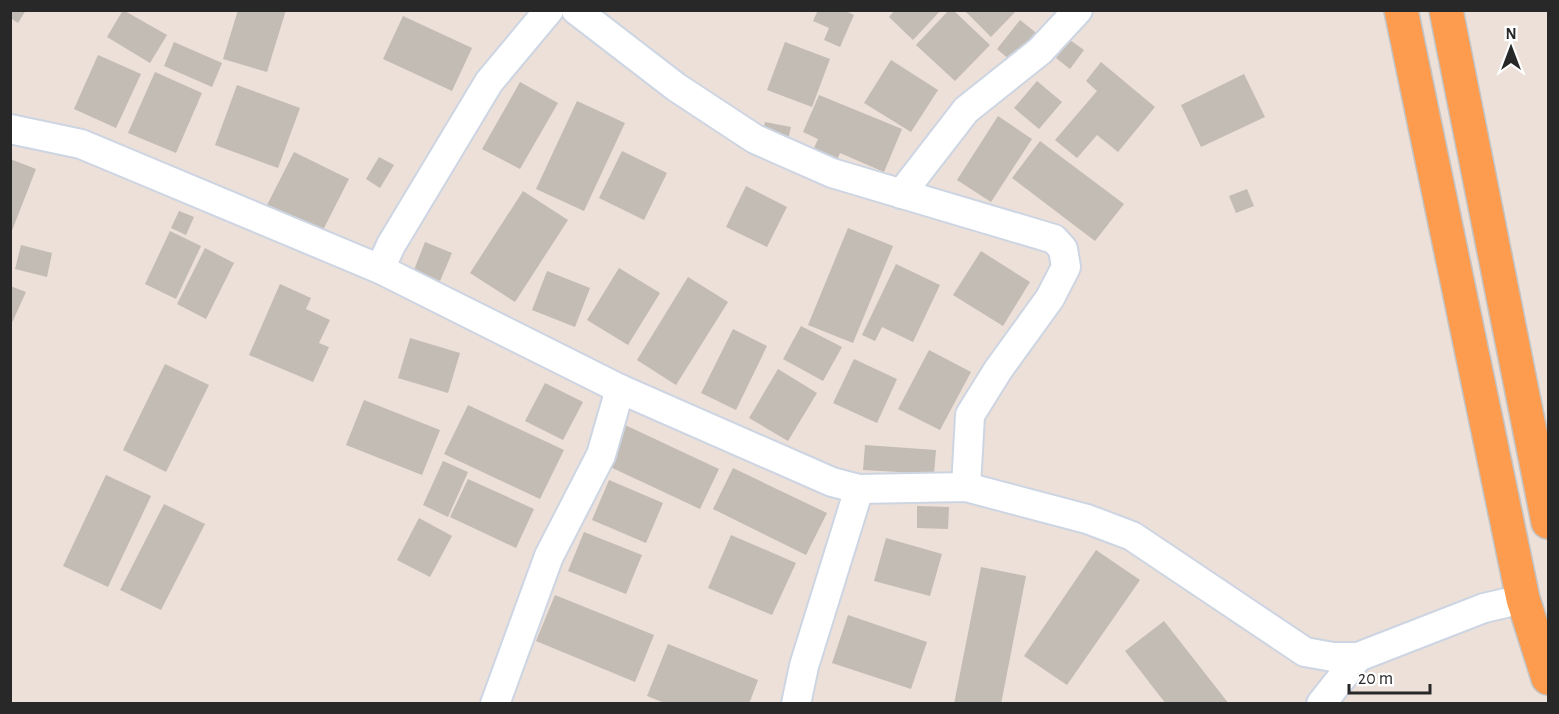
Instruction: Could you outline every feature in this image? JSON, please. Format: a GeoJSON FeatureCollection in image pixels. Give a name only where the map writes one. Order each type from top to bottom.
{"type":"FeatureCollection","features":[{"type":"Feature","properties":{"kind":"highway"},"geometry":{"type":"LineString","coordinates":[[1401,10],[1523,599],[1548,678]]}},
{"type":"Feature","properties":{"kind":"highway"},"geometry":{"type":"LineString","coordinates":[[1446,10],[1547,503]]}},
{"type":"Feature","properties":{"kind":"street"},"geometry":{"type":"LineString","coordinates":[[380,268],[391,245],[489,82],[549,10]]}},
{"type":"Feature","properties":{"kind":"street"},"geometry":{"type":"LineString","coordinates":[[576,10],[676,87],[755,139],[832,173],[1054,239],[1063,249],[1066,267],[1050,298],[998,370],[970,415],[966,487]]}},
{"type":"Feature","properties":{"kind":"street"},"geometry":{"type":"LineString","coordinates":[[901,194],[966,110],[1040,51],[1078,10]]}},
{"type":"Feature","properties":{"kind":"street"},"geometry":{"type":"LineString","coordinates":[[10,129],[81,144],[380,268],[620,388],[832,482],[859,489],[966,487],[1087,519],[1132,536],[1305,652],[1333,657],[1358,657],[1484,608],[1523,599]]}},
{"type":"Feature","properties":{"kind":"street"},"geometry":{"type":"LineString","coordinates":[[495,704],[549,556],[601,455],[620,388]]}},
{"type":"Feature","properties":{"kind":"street"},"geometry":{"type":"LineString","coordinates":[[796,704],[804,666],[859,489]]}},
{"type":"Feature","properties":{"kind":"street"},"geometry":{"type":"LineString","coordinates":[[1321,704],[1358,657]]}},
{"type":"Feature","properties":{"kind":"building"},"geometry":{"type":"Polygon","coordinates":[[[10,10],[26,10],[18,23],[12,19],[10,23],[10,10]]]}},
{"type":"Feature","properties":{"kind":"building"},"geometry":{"type":"Polygon","coordinates":[[[123,10],[167,35],[150,63],[107,37],[123,10]]]}},
{"type":"Feature","properties":{"kind":"building"},"geometry":{"type":"Polygon","coordinates":[[[238,10],[286,10],[267,72],[223,59],[238,10]]]}},
{"type":"Feature","properties":{"kind":"building"},"geometry":{"type":"Polygon","coordinates":[[[818,10],[844,10],[854,15],[840,47],[824,40],[829,28],[813,21],[818,10]]]}},
{"type":"Feature","properties":{"kind":"building"},"geometry":{"type":"Polygon","coordinates":[[[895,10],[941,10],[913,40],[889,17],[895,10]]]}},
{"type":"Feature","properties":{"kind":"building"},"geometry":{"type":"Polygon","coordinates":[[[949,10],[953,10],[990,45],[955,81],[916,45],[949,10]]]}},
{"type":"Feature","properties":{"kind":"building"},"geometry":{"type":"Polygon","coordinates":[[[964,10],[1017,10],[991,37],[964,10]]]}},
{"type":"Feature","properties":{"kind":"building"},"geometry":{"type":"Polygon","coordinates":[[[403,16],[472,48],[452,91],[383,59],[403,16]]]}},
{"type":"Feature","properties":{"kind":"building"},"geometry":{"type":"Polygon","coordinates":[[[1020,20],[1039,35],[1016,65],[997,49],[1020,20]]]}},
{"type":"Feature","properties":{"kind":"building"},"geometry":{"type":"Polygon","coordinates":[[[1070,40],[1084,50],[1070,69],[1056,58],[1070,40]]]}},
{"type":"Feature","properties":{"kind":"building"},"geometry":{"type":"Polygon","coordinates":[[[174,42],[222,63],[212,87],[164,66],[174,42]]]}},
{"type":"Feature","properties":{"kind":"building"},"geometry":{"type":"Polygon","coordinates":[[[785,42],[830,59],[812,107],[767,90],[785,42]]]}},
{"type":"Feature","properties":{"kind":"building"},"geometry":{"type":"Polygon","coordinates":[[[98,55],[141,74],[116,128],[74,109],[98,55]]]}},
{"type":"Feature","properties":{"kind":"building"},"geometry":{"type":"Polygon","coordinates":[[[891,60],[938,90],[911,132],[864,103],[891,60]]]}},
{"type":"Feature","properties":{"kind":"building"},"geometry":{"type":"Polygon","coordinates":[[[1101,62],[1155,107],[1118,152],[1097,135],[1077,158],[1055,140],[1097,91],[1086,81],[1101,62]]]}},
{"type":"Feature","properties":{"kind":"building"},"geometry":{"type":"Polygon","coordinates":[[[155,72],[202,93],[176,153],[128,133],[155,72]]]}},
{"type":"Feature","properties":{"kind":"building"},"geometry":{"type":"Polygon","coordinates":[[[1244,74],[1265,117],[1201,147],[1181,105],[1244,74]]]}},
{"type":"Feature","properties":{"kind":"building"},"geometry":{"type":"Polygon","coordinates":[[[1037,81],[1062,102],[1039,129],[1014,108],[1037,81]]]}},
{"type":"Feature","properties":{"kind":"building"},"geometry":{"type":"Polygon","coordinates":[[[520,82],[558,103],[520,169],[482,149],[520,82]]]}},
{"type":"Feature","properties":{"kind":"building"},"geometry":{"type":"Polygon","coordinates":[[[237,85],[300,108],[278,168],[215,145],[237,85]]]}},
{"type":"Feature","properties":{"kind":"building"},"geometry":{"type":"Polygon","coordinates":[[[819,95],[902,129],[884,172],[840,153],[834,167],[810,157],[818,139],[803,132],[819,95]]]}},
{"type":"Feature","properties":{"kind":"building"},"geometry":{"type":"Polygon","coordinates":[[[577,101],[625,123],[584,211],[536,189],[577,101]]]}},
{"type":"Feature","properties":{"kind":"building"},"geometry":{"type":"Polygon","coordinates":[[[998,116],[1032,139],[991,202],[957,180],[998,116]]]}},
{"type":"Feature","properties":{"kind":"building"},"geometry":{"type":"Polygon","coordinates":[[[765,122],[791,127],[787,144],[761,140],[765,122]]]}},
{"type":"Feature","properties":{"kind":"building"},"geometry":{"type":"Polygon","coordinates":[[[1040,141],[1124,204],[1095,241],[1012,178],[1040,141]]]}},
{"type":"Feature","properties":{"kind":"building"},"geometry":{"type":"Polygon","coordinates":[[[622,151],[667,173],[644,220],[599,198],[622,151]]]}},
{"type":"Feature","properties":{"kind":"building"},"geometry":{"type":"Polygon","coordinates":[[[294,152],[349,179],[322,232],[267,205],[294,152]]]}},
{"type":"Feature","properties":{"kind":"building"},"geometry":{"type":"Polygon","coordinates":[[[379,157],[394,165],[380,188],[366,179],[379,157]]]}},
{"type":"Feature","properties":{"kind":"building"},"geometry":{"type":"Polygon","coordinates":[[[10,159],[36,169],[11,233],[10,233],[10,159]]]}},
{"type":"Feature","properties":{"kind":"building"},"geometry":{"type":"Polygon","coordinates":[[[746,186],[787,207],[767,247],[726,227],[746,186]]]}},
{"type":"Feature","properties":{"kind":"building"},"geometry":{"type":"Polygon","coordinates":[[[1247,189],[1254,206],[1236,213],[1229,196],[1247,189]]]}},
{"type":"Feature","properties":{"kind":"building"},"geometry":{"type":"Polygon","coordinates":[[[523,191],[568,220],[515,302],[470,273],[523,191]]]}},
{"type":"Feature","properties":{"kind":"building"},"geometry":{"type":"Polygon","coordinates":[[[179,211],[194,217],[186,235],[171,228],[179,211]]]}},
{"type":"Feature","properties":{"kind":"building"},"geometry":{"type":"Polygon","coordinates":[[[848,228],[893,246],[853,343],[808,325],[848,228]]]}},
{"type":"Feature","properties":{"kind":"building"},"geometry":{"type":"Polygon","coordinates":[[[170,231],[201,246],[176,299],[145,284],[170,231]]]}},
{"type":"Feature","properties":{"kind":"building"},"geometry":{"type":"Polygon","coordinates":[[[425,242],[452,253],[440,281],[414,270],[425,242]]]}},
{"type":"Feature","properties":{"kind":"building"},"geometry":{"type":"Polygon","coordinates":[[[21,245],[52,253],[47,277],[15,269],[21,245]]]}},
{"type":"Feature","properties":{"kind":"building"},"geometry":{"type":"Polygon","coordinates":[[[205,248],[234,263],[206,319],[177,304],[205,248]]]}},
{"type":"Feature","properties":{"kind":"building"},"geometry":{"type":"Polygon","coordinates":[[[981,251],[1030,282],[1003,326],[953,295],[981,251]]]}},
{"type":"Feature","properties":{"kind":"building"},"geometry":{"type":"Polygon","coordinates":[[[896,264],[940,285],[913,342],[882,327],[875,341],[862,335],[896,264]]]}},
{"type":"Feature","properties":{"kind":"building"},"geometry":{"type":"Polygon","coordinates":[[[619,268],[660,293],[628,345],[587,320],[619,268]]]}},
{"type":"Feature","properties":{"kind":"building"},"geometry":{"type":"Polygon","coordinates":[[[547,271],[590,288],[575,327],[532,310],[547,271]]]}},
{"type":"Feature","properties":{"kind":"building"},"geometry":{"type":"Polygon","coordinates":[[[688,277],[728,302],[676,385],[637,360],[688,277]]]}},
{"type":"Feature","properties":{"kind":"building"},"geometry":{"type":"Polygon","coordinates":[[[280,284],[311,298],[306,309],[330,320],[319,343],[329,347],[313,382],[249,355],[280,284]]]}},
{"type":"Feature","properties":{"kind":"building"},"geometry":{"type":"Polygon","coordinates":[[[10,286],[26,292],[10,327],[10,286]]]}},
{"type":"Feature","properties":{"kind":"building"},"geometry":{"type":"Polygon","coordinates":[[[801,326],[842,347],[823,381],[783,359],[801,326]]]}},
{"type":"Feature","properties":{"kind":"building"},"geometry":{"type":"Polygon","coordinates":[[[733,329],[767,346],[736,410],[701,393],[733,329]]]}},
{"type":"Feature","properties":{"kind":"building"},"geometry":{"type":"Polygon","coordinates":[[[410,338],[460,353],[448,393],[398,378],[410,338]]]}},
{"type":"Feature","properties":{"kind":"building"},"geometry":{"type":"Polygon","coordinates":[[[929,350],[971,372],[940,430],[898,409],[929,350]]]}},
{"type":"Feature","properties":{"kind":"building"},"geometry":{"type":"Polygon","coordinates":[[[854,359],[897,379],[877,423],[833,403],[854,359]]]}},
{"type":"Feature","properties":{"kind":"building"},"geometry":{"type":"Polygon","coordinates":[[[165,364],[209,385],[166,472],[123,450],[165,364]]]}},
{"type":"Feature","properties":{"kind":"building"},"geometry":{"type":"Polygon","coordinates":[[[778,369],[817,393],[788,441],[749,418],[778,369]]]}},
{"type":"Feature","properties":{"kind":"building"},"geometry":{"type":"Polygon","coordinates":[[[545,383],[583,402],[563,440],[525,421],[545,383]]]}},
{"type":"Feature","properties":{"kind":"building"},"geometry":{"type":"Polygon","coordinates":[[[364,400],[440,430],[422,475],[346,445],[364,400]]]}},
{"type":"Feature","properties":{"kind":"building"},"geometry":{"type":"Polygon","coordinates":[[[468,405],[564,450],[540,499],[444,454],[468,405]]]}},
{"type":"Feature","properties":{"kind":"building"},"geometry":{"type":"Polygon","coordinates":[[[625,425],[719,469],[700,509],[606,465],[625,425]]]}},
{"type":"Feature","properties":{"kind":"building"},"geometry":{"type":"Polygon","coordinates":[[[865,445],[936,450],[934,474],[863,470],[865,445]]]}},
{"type":"Feature","properties":{"kind":"building"},"geometry":{"type":"Polygon","coordinates":[[[443,461],[468,472],[448,517],[423,505],[443,461]]]}},
{"type":"Feature","properties":{"kind":"building"},"geometry":{"type":"Polygon","coordinates":[[[733,468],[827,513],[806,555],[713,509],[733,468]]]}},
{"type":"Feature","properties":{"kind":"building"},"geometry":{"type":"Polygon","coordinates":[[[106,475],[151,496],[108,587],[63,566],[106,475]]]}},
{"type":"Feature","properties":{"kind":"building"},"geometry":{"type":"Polygon","coordinates":[[[468,479],[534,509],[516,548],[450,517],[468,479]]]}},
{"type":"Feature","properties":{"kind":"building"},"geometry":{"type":"Polygon","coordinates":[[[609,480],[663,503],[646,543],[592,520],[609,480]]]}},
{"type":"Feature","properties":{"kind":"building"},"geometry":{"type":"Polygon","coordinates":[[[164,504],[205,524],[161,610],[120,590],[164,504]]]}},
{"type":"Feature","properties":{"kind":"building"},"geometry":{"type":"Polygon","coordinates":[[[917,506],[949,507],[948,529],[917,528],[917,506]]]}},
{"type":"Feature","properties":{"kind":"building"},"geometry":{"type":"Polygon","coordinates":[[[419,518],[452,536],[430,577],[397,560],[419,518]]]}},
{"type":"Feature","properties":{"kind":"building"},"geometry":{"type":"Polygon","coordinates":[[[584,532],[642,555],[626,594],[568,571],[584,532]]]}},
{"type":"Feature","properties":{"kind":"building"},"geometry":{"type":"Polygon","coordinates":[[[731,535],[796,563],[772,615],[708,588],[731,535]]]}},
{"type":"Feature","properties":{"kind":"building"},"geometry":{"type":"Polygon","coordinates":[[[886,538],[942,554],[930,596],[874,581],[886,538]]]}},
{"type":"Feature","properties":{"kind":"building"},"geometry":{"type":"Polygon","coordinates":[[[1096,550],[1140,580],[1067,685],[1024,656],[1096,550]]]}},
{"type":"Feature","properties":{"kind":"building"},"geometry":{"type":"Polygon","coordinates":[[[981,567],[1026,576],[1001,704],[954,704],[981,567]]]}},
{"type":"Feature","properties":{"kind":"building"},"geometry":{"type":"Polygon","coordinates":[[[555,595],[654,635],[635,682],[536,641],[555,595]]]}},
{"type":"Feature","properties":{"kind":"building"},"geometry":{"type":"Polygon","coordinates":[[[848,615],[927,642],[911,689],[832,663],[848,615]]]}},
{"type":"Feature","properties":{"kind":"building"},"geometry":{"type":"Polygon","coordinates":[[[1164,621],[1229,704],[1166,704],[1125,651],[1164,621]]]}},
{"type":"Feature","properties":{"kind":"building"},"geometry":{"type":"Polygon","coordinates":[[[668,644],[758,680],[749,704],[667,704],[647,696],[668,644]]]}}]}
